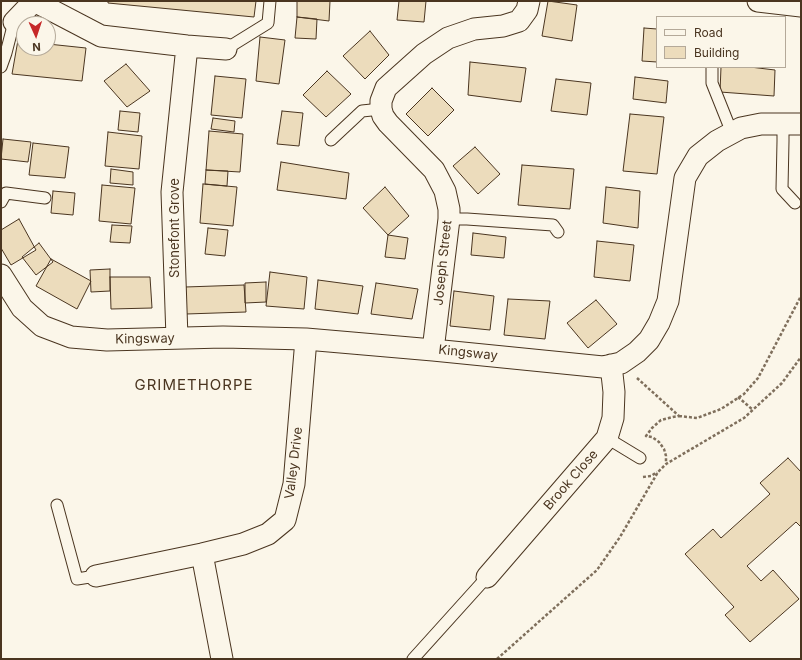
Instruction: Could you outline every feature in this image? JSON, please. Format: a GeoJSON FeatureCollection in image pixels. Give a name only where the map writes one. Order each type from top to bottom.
{"type":"FeatureCollection","features":[{"type":"Feature","properties":{"kind":"street"},"geometry":{"type":"LineString","coordinates":[[14,22],[34,1],[101,36],[226,49]]}},
{"type":"Feature","properties":{"kind":"street"},"geometry":{"type":"LineString","coordinates":[[381,109],[381,101],[386,88],[424,54],[448,38],[474,28],[503,26],[519,21],[527,10],[529,1]]}},
{"type":"Feature","properties":{"kind":"street"},"geometry":{"type":"LineString","coordinates":[[758,1],[801,6]]}},
{"type":"Feature","properties":{"kind":"street","name":"Stonefont Grove"},"geometry":{"type":"LineString","coordinates":[[177,338],[172,192],[187,46]]}},
{"type":"Feature","properties":{"kind":"street","name":"Joseph Street"},"geometry":{"type":"LineString","coordinates":[[381,109],[383,116],[388,123],[434,170],[445,191],[449,209],[434,350]]}},
{"type":"Feature","properties":{"kind":"street"},"geometry":{"type":"LineString","coordinates":[[616,364],[637,352],[649,340],[659,323],[668,301],[685,178],[698,156],[717,141],[741,128],[761,124],[792,124]]}},
{"type":"Feature","properties":{"kind":"street","name":"Kingsway"},"geometry":{"type":"LineString","coordinates":[[1,275],[22,308],[42,326],[71,338],[107,340],[223,337],[306,339],[603,367],[616,364]]}},
{"type":"Feature","properties":{"kind":"street","name":"Valley Drive"},"geometry":{"type":"LineString","coordinates":[[96,576],[243,544],[268,534],[285,520],[294,484],[306,339]]}},
{"type":"Feature","properties":{"kind":"street","name":"Brook Close"},"geometry":{"type":"LineString","coordinates":[[487,577],[608,438],[613,418],[616,364]]}},
{"type":"Feature","properties":{"kind":"street"},"geometry":{"type":"LineString","coordinates":[[202,554],[222,659]]}},
{"type":"Feature","properties":{"kind":"lane"},"geometry":{"type":"LineString","coordinates":[[226,49],[268,23],[270,1]]}},
{"type":"Feature","properties":{"kind":"lane"},"geometry":{"type":"LineString","coordinates":[[1,67],[3,52],[14,22]]}},
{"type":"Feature","properties":{"kind":"lane"},"geometry":{"type":"LineString","coordinates":[[712,68],[712,83],[732,133]]}},
{"type":"Feature","properties":{"kind":"lane"},"geometry":{"type":"LineString","coordinates":[[331,140],[362,111],[381,109]]}},
{"type":"Feature","properties":{"kind":"lane"},"geometry":{"type":"LineString","coordinates":[[792,124],[783,141],[782,189],[795,203]]}},
{"type":"Feature","properties":{"kind":"lane"},"geometry":{"type":"LineString","coordinates":[[1,202],[6,193],[45,198]]}},
{"type":"Feature","properties":{"kind":"lane"},"geometry":{"type":"LineString","coordinates":[[449,219],[553,225],[558,232]]}},
{"type":"Feature","properties":{"kind":"lane"},"geometry":{"type":"LineString","coordinates":[[608,438],[640,458]]}},
{"type":"Feature","properties":{"kind":"lane"},"geometry":{"type":"LineString","coordinates":[[57,505],[77,579],[96,576]]}},
{"type":"Feature","properties":{"kind":"lane"},"geometry":{"type":"LineString","coordinates":[[413,659],[487,577]]}},
{"type":"Feature","properties":{"kind":"path"},"geometry":{"type":"LineString","coordinates":[[666,464],[664,448],[652,437],[646,436],[652,428],[661,420],[673,417],[678,416],[697,418],[721,409],[744,394],[758,378],[801,296]]}},
{"type":"Feature","properties":{"kind":"path"},"geometry":{"type":"LineString","coordinates":[[497,659],[597,570],[620,538],[658,472],[666,464],[744,418],[782,383],[801,357]]}},
{"type":"Feature","properties":{"kind":"path"},"geometry":{"type":"LineString","coordinates":[[616,364],[678,416]]}},
{"type":"Feature","properties":{"kind":"path"},"geometry":{"type":"LineString","coordinates":[[738,397],[753,410]]}},
{"type":"Feature","properties":{"kind":"building"},"geometry":{"type":"Polygon","coordinates":[[[108,1],[256,1],[254,17],[108,3],[108,1]]]}},
{"type":"Feature","properties":{"kind":"building"},"geometry":{"type":"Polygon","coordinates":[[[297,1],[330,1],[329,21],[297,17],[297,1]]]}},
{"type":"Feature","properties":{"kind":"building"},"geometry":{"type":"Polygon","coordinates":[[[399,1],[426,1],[424,22],[397,20],[399,1]]]}},
{"type":"Feature","properties":{"kind":"building"},"geometry":{"type":"Polygon","coordinates":[[[548,1],[577,5],[572,41],[542,36],[548,1]]]}},
{"type":"Feature","properties":{"kind":"building"},"geometry":{"type":"Polygon","coordinates":[[[297,17],[317,19],[316,39],[295,38],[297,17]]]}},
{"type":"Feature","properties":{"kind":"building"},"geometry":{"type":"Polygon","coordinates":[[[644,28],[656,29],[656,62],[642,61],[644,28]]]}},
{"type":"Feature","properties":{"kind":"building"},"geometry":{"type":"Polygon","coordinates":[[[370,31],[389,55],[365,79],[343,56],[370,31]]]}},
{"type":"Feature","properties":{"kind":"building"},"geometry":{"type":"Polygon","coordinates":[[[260,37],[285,40],[279,84],[256,81],[260,37]]]}},
{"type":"Feature","properties":{"kind":"building"},"geometry":{"type":"Polygon","coordinates":[[[56,45],[86,48],[82,81],[12,74],[16,51],[16,56],[56,56],[56,45]]]}},
{"type":"Feature","properties":{"kind":"building"},"geometry":{"type":"Polygon","coordinates":[[[470,62],[526,68],[521,102],[468,95],[470,62]]]}},
{"type":"Feature","properties":{"kind":"building"},"geometry":{"type":"Polygon","coordinates":[[[126,64],[150,91],[127,107],[104,81],[126,64]]]}},
{"type":"Feature","properties":{"kind":"building"},"geometry":{"type":"Polygon","coordinates":[[[721,68],[758,68],[775,70],[774,96],[720,92],[721,68]]]}},
{"type":"Feature","properties":{"kind":"building"},"geometry":{"type":"Polygon","coordinates":[[[327,71],[351,94],[326,117],[303,95],[327,71]]]}},
{"type":"Feature","properties":{"kind":"building"},"geometry":{"type":"Polygon","coordinates":[[[215,76],[246,79],[242,118],[211,115],[215,76]]]}},
{"type":"Feature","properties":{"kind":"building"},"geometry":{"type":"Polygon","coordinates":[[[635,77],[668,81],[666,103],[633,99],[635,77]]]}},
{"type":"Feature","properties":{"kind":"building"},"geometry":{"type":"Polygon","coordinates":[[[556,79],[591,83],[587,115],[551,111],[556,79]]]}},
{"type":"Feature","properties":{"kind":"building"},"geometry":{"type":"Polygon","coordinates":[[[432,88],[454,110],[428,136],[406,114],[432,88]]]}},
{"type":"Feature","properties":{"kind":"building"},"geometry":{"type":"Polygon","coordinates":[[[120,111],[140,113],[138,132],[118,130],[120,111]]]}},
{"type":"Feature","properties":{"kind":"building"},"geometry":{"type":"Polygon","coordinates":[[[282,111],[303,113],[299,146],[277,144],[282,111]]]}},
{"type":"Feature","properties":{"kind":"building"},"geometry":{"type":"Polygon","coordinates":[[[630,114],[664,117],[657,174],[623,171],[630,114]]]}},
{"type":"Feature","properties":{"kind":"building"},"geometry":{"type":"Polygon","coordinates":[[[213,118],[235,121],[234,132],[211,129],[213,118]]]}},
{"type":"Feature","properties":{"kind":"building"},"geometry":{"type":"Polygon","coordinates":[[[209,131],[243,134],[240,172],[206,170],[209,131]]]}},
{"type":"Feature","properties":{"kind":"building"},"geometry":{"type":"Polygon","coordinates":[[[108,132],[142,136],[139,169],[105,166],[108,132]]]}},
{"type":"Feature","properties":{"kind":"building"},"geometry":{"type":"Polygon","coordinates":[[[3,139],[31,142],[28,162],[1,159],[3,139]]]}},
{"type":"Feature","properties":{"kind":"building"},"geometry":{"type":"Polygon","coordinates":[[[33,143],[69,147],[65,178],[29,175],[33,143]]]}},
{"type":"Feature","properties":{"kind":"building"},"geometry":{"type":"Polygon","coordinates":[[[475,147],[500,174],[478,194],[453,166],[475,147]]]}},
{"type":"Feature","properties":{"kind":"building"},"geometry":{"type":"Polygon","coordinates":[[[281,162],[349,173],[346,199],[277,190],[281,162]]]}},
{"type":"Feature","properties":{"kind":"building"},"geometry":{"type":"Polygon","coordinates":[[[522,165],[574,169],[570,209],[518,205],[522,165]]]}},
{"type":"Feature","properties":{"kind":"building"},"geometry":{"type":"Polygon","coordinates":[[[111,169],[133,172],[133,185],[110,183],[111,169]]]}},
{"type":"Feature","properties":{"kind":"building"},"geometry":{"type":"Polygon","coordinates":[[[206,170],[228,171],[227,186],[205,184],[206,170]]]}},
{"type":"Feature","properties":{"kind":"building"},"geometry":{"type":"Polygon","coordinates":[[[203,184],[237,187],[233,226],[200,223],[203,184]]]}},
{"type":"Feature","properties":{"kind":"building"},"geometry":{"type":"Polygon","coordinates":[[[102,185],[135,188],[131,224],[99,221],[102,185]]]}},
{"type":"Feature","properties":{"kind":"building"},"geometry":{"type":"Polygon","coordinates":[[[385,187],[409,216],[388,235],[363,208],[385,187]]]}},
{"type":"Feature","properties":{"kind":"building"},"geometry":{"type":"Polygon","coordinates":[[[606,187],[640,191],[638,228],[603,223],[606,187]]]}},
{"type":"Feature","properties":{"kind":"building"},"geometry":{"type":"Polygon","coordinates":[[[53,191],[75,193],[73,215],[51,213],[53,191]]]}},
{"type":"Feature","properties":{"kind":"building"},"geometry":{"type":"Polygon","coordinates":[[[19,219],[36,250],[11,265],[1,248],[1,230],[19,219]]]}},
{"type":"Feature","properties":{"kind":"building"},"geometry":{"type":"Polygon","coordinates":[[[112,225],[132,226],[130,243],[110,242],[112,225]]]}},
{"type":"Feature","properties":{"kind":"building"},"geometry":{"type":"Polygon","coordinates":[[[208,228],[228,230],[225,256],[205,254],[208,228]]]}},
{"type":"Feature","properties":{"kind":"building"},"geometry":{"type":"Polygon","coordinates":[[[473,233],[506,237],[504,258],[471,255],[473,233]]]}},
{"type":"Feature","properties":{"kind":"building"},"geometry":{"type":"Polygon","coordinates":[[[388,235],[408,238],[405,259],[385,257],[388,235]]]}},
{"type":"Feature","properties":{"kind":"building"},"geometry":{"type":"Polygon","coordinates":[[[597,241],[634,245],[630,281],[594,277],[597,241]]]}},
{"type":"Feature","properties":{"kind":"building"},"geometry":{"type":"Polygon","coordinates":[[[39,243],[53,262],[36,275],[22,257],[39,243]]]}},
{"type":"Feature","properties":{"kind":"building"},"geometry":{"type":"Polygon","coordinates":[[[51,259],[91,281],[77,309],[36,286],[51,259]]]}},
{"type":"Feature","properties":{"kind":"building"},"geometry":{"type":"Polygon","coordinates":[[[110,269],[110,291],[91,292],[90,270],[110,269]]]}},
{"type":"Feature","properties":{"kind":"building"},"geometry":{"type":"Polygon","coordinates":[[[270,272],[307,277],[304,309],[266,306],[270,272]]]}},
{"type":"Feature","properties":{"kind":"building"},"geometry":{"type":"Polygon","coordinates":[[[110,277],[150,277],[152,308],[111,309],[110,277]]]}},
{"type":"Feature","properties":{"kind":"building"},"geometry":{"type":"Polygon","coordinates":[[[318,280],[363,286],[358,314],[315,309],[318,280]]]}},
{"type":"Feature","properties":{"kind":"building"},"geometry":{"type":"Polygon","coordinates":[[[266,282],[266,302],[245,303],[245,283],[266,282]]]}},
{"type":"Feature","properties":{"kind":"building"},"geometry":{"type":"Polygon","coordinates":[[[376,283],[418,289],[412,319],[371,314],[376,283]]]}},
{"type":"Feature","properties":{"kind":"building"},"geometry":{"type":"Polygon","coordinates":[[[244,285],[246,312],[186,314],[185,287],[244,285]]]}},
{"type":"Feature","properties":{"kind":"building"},"geometry":{"type":"Polygon","coordinates":[[[454,291],[494,296],[490,330],[450,326],[454,291]]]}},
{"type":"Feature","properties":{"kind":"building"},"geometry":{"type":"Polygon","coordinates":[[[508,299],[550,301],[545,339],[504,335],[508,299]]]}},
{"type":"Feature","properties":{"kind":"building"},"geometry":{"type":"Polygon","coordinates":[[[596,300],[617,324],[588,348],[567,323],[596,300]]]}},
{"type":"Feature","properties":{"kind":"building"},"geometry":{"type":"Polygon","coordinates":[[[788,458],[801,472],[801,527],[796,522],[747,566],[761,581],[773,570],[799,599],[750,642],[725,615],[734,607],[685,554],[713,529],[721,538],[770,494],[760,483],[788,458]]]}},
{"type":"Feature","properties":{"kind":"district","name":"GRIMETHORPE"},"geometry":{"type":"Point","coordinates":[194,385]}}]}
